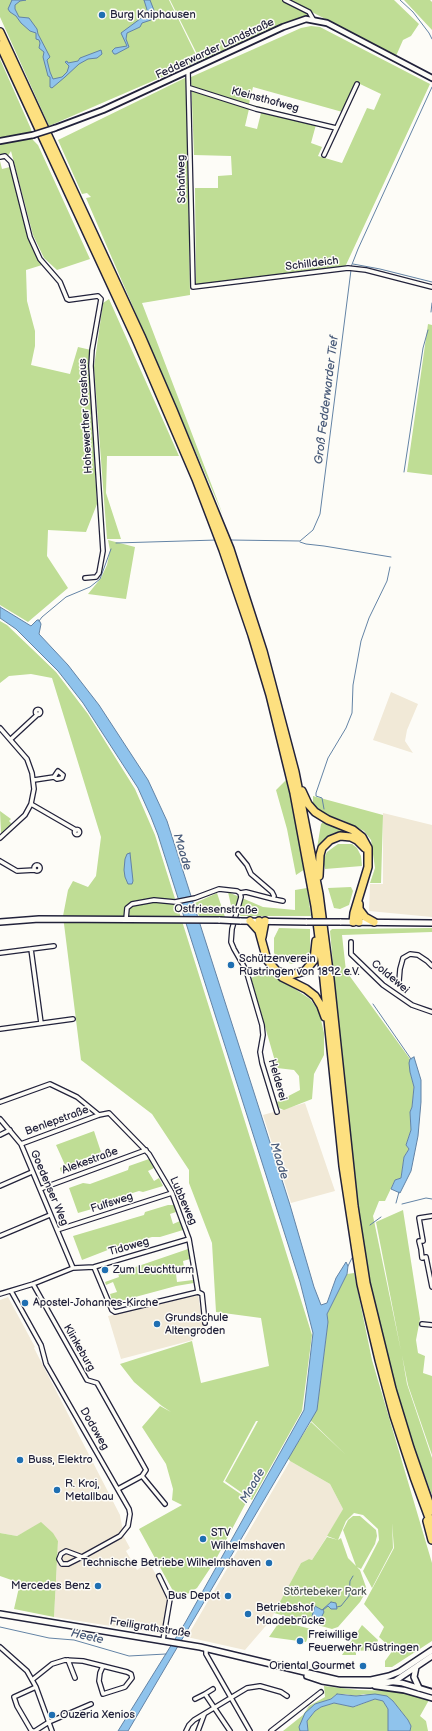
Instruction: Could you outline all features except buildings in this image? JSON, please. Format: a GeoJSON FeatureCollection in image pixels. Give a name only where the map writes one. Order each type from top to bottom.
{"type":"FeatureCollection","features":[{"type":"Feature","properties":{"kind":"highway"},"geometry":{"type":"LineString","coordinates":[[0,32],[141,336],[197,465],[218,529]]}},
{"type":"Feature","properties":{"kind":"highway"},"geometry":{"type":"LineString","coordinates":[[0,45],[139,346],[218,529],[263,651],[295,772],[319,894],[330,973],[354,1206],[366,1283],[392,1389],[429,1511],[432,1526]]}},
{"type":"Feature","properties":{"kind":"highway"},"geometry":{"type":"LineString","coordinates":[[226,549],[270,695],[294,793],[315,906],[345,1180],[361,1284],[387,1391],[402,1440],[429,1511],[426,1520],[432,1540]]}},
{"type":"Feature","properties":{"kind":"highway"},"geometry":{"type":"LineString","coordinates":[[295,772],[300,779],[304,797],[315,812],[323,818],[348,827],[357,833],[365,842],[368,852],[368,866],[358,900],[356,922]]}},
{"type":"Feature","properties":{"kind":"highway"},"geometry":{"type":"LineString","coordinates":[[319,894],[320,855],[322,848],[330,840],[340,836],[351,837],[363,845],[368,852]]}},
{"type":"Feature","properties":{"kind":"highway"},"geometry":{"type":"LineString","coordinates":[[356,922],[359,909],[358,900]]}},
{"type":"Feature","properties":{"kind":"highway"},"geometry":{"type":"LineString","coordinates":[[276,971],[286,974],[296,974],[305,971],[312,964],[316,950],[313,913],[315,906]]}},
{"type":"Feature","properties":{"kind":"highway"},"geometry":{"type":"LineString","coordinates":[[359,909],[365,917],[374,922]]}},
{"type":"Feature","properties":{"kind":"highway"},"geometry":{"type":"LineString","coordinates":[[250,921],[259,931],[262,939]]}},
{"type":"Feature","properties":{"kind":"highway"},"geometry":{"type":"LineString","coordinates":[[262,921],[263,948],[267,960],[282,977],[306,989],[315,996],[321,1006],[330,1033]]}},
{"type":"Feature","properties":{"kind":"highway"},"geometry":{"type":"LineString","coordinates":[[259,931],[262,921]]}},
{"type":"Feature","properties":{"kind":"main road","name":"Ostfriesenstraße"},"geometry":{"type":"LineString","coordinates":[[0,922],[38,919],[126,919],[432,923]]}},
{"type":"Feature","properties":{"kind":"main road","name":"Freiligrathstraße"},"geometry":{"type":"LineString","coordinates":[[0,1614],[206,1648],[295,1671],[317,1680],[331,1683],[371,1683]]}},
{"type":"Feature","properties":{"kind":"main road"},"geometry":{"type":"LineString","coordinates":[[371,1683],[399,1672],[432,1650]]}},
{"type":"Feature","properties":{"kind":"main road"},"geometry":{"type":"LineString","coordinates":[[371,1683],[393,1682],[432,1656]]}},
{"type":"Feature","properties":{"kind":"main road"},"geometry":{"type":"LineString","coordinates":[[416,1667],[414,1677],[419,1688]]}},
{"type":"Feature","properties":{"kind":"street"},"geometry":{"type":"LineString","coordinates":[[285,0],[309,12],[313,19]]}},
{"type":"Feature","properties":{"kind":"street","name":"Fedderwarder Landstraße"},"geometry":{"type":"LineString","coordinates":[[0,141],[33,135],[103,110],[296,22],[313,19],[331,24],[431,77]]}},
{"type":"Feature","properties":{"kind":"street","name":"Schafweg"},"geometry":{"type":"LineString","coordinates":[[188,71],[190,88],[193,287]]}},
{"type":"Feature","properties":{"kind":"street"},"geometry":{"type":"LineString","coordinates":[[324,155],[357,84]]}},
{"type":"Feature","properties":{"kind":"street","name":"Kleinsthofweg"},"geometry":{"type":"LineString","coordinates":[[190,88],[256,109],[336,128]]}},
{"type":"Feature","properties":{"kind":"street","name":"Hohewerther Grashaus"},"geometry":{"type":"LineString","coordinates":[[0,157],[5,156],[11,162],[30,236],[40,259],[60,282],[67,299],[98,296],[101,299],[92,350],[91,366],[103,551],[99,573],[96,577],[85,578]]}},
{"type":"Feature","properties":{"kind":"street","name":"Schilldeich"},"geometry":{"type":"LineString","coordinates":[[193,287],[348,268],[366,270],[432,287]]}},
{"type":"Feature","properties":{"kind":"street"},"geometry":{"type":"LineString","coordinates":[[11,739],[38,714]]}},
{"type":"Feature","properties":{"kind":"street"},"geometry":{"type":"LineString","coordinates":[[0,729],[11,739],[27,759],[34,780],[31,804],[22,819],[0,838]]}},
{"type":"Feature","properties":{"kind":"street"},"geometry":{"type":"LineString","coordinates":[[34,780],[54,777]]}},
{"type":"Feature","properties":{"kind":"street"},"geometry":{"type":"LineString","coordinates":[[31,804],[76,830]]}},
{"type":"Feature","properties":{"kind":"street"},"geometry":{"type":"LineString","coordinates":[[238,854],[247,865],[251,874],[272,892],[274,896],[273,899]]}},
{"type":"Feature","properties":{"kind":"street"},"geometry":{"type":"LineString","coordinates":[[0,860],[17,871],[34,870]]}},
{"type":"Feature","properties":{"kind":"street"},"geometry":{"type":"LineString","coordinates":[[126,919],[127,908],[132,904],[148,901],[175,902],[195,898],[219,889],[237,891],[240,893],[246,892],[283,901]]}},
{"type":"Feature","properties":{"kind":"street","name":"Helderei"},"geometry":{"type":"LineString","coordinates":[[240,893],[241,897],[232,929],[231,942],[246,970],[260,1018],[263,1030],[260,1052],[277,1112]]}},
{"type":"Feature","properties":{"kind":"street","name":"Coldewei"},"geometry":{"type":"LineString","coordinates":[[351,942],[351,954],[383,985],[412,1005],[432,1012]]}},
{"type":"Feature","properties":{"kind":"street"},"geometry":{"type":"LineString","coordinates":[[0,953],[54,946]]}},
{"type":"Feature","properties":{"kind":"street"},"geometry":{"type":"LineString","coordinates":[[31,949],[41,1023]]}},
{"type":"Feature","properties":{"kind":"street"},"geometry":{"type":"LineString","coordinates":[[400,980],[400,969],[403,958],[410,954],[418,955],[432,966]]}},
{"type":"Feature","properties":{"kind":"street"},"geometry":{"type":"LineString","coordinates":[[0,1029],[73,1019]]}},
{"type":"Feature","properties":{"kind":"street"},"geometry":{"type":"LineString","coordinates":[[0,1102],[50,1084],[77,1097],[99,1115]]}},
{"type":"Feature","properties":{"kind":"street","name":"Lubbeweg"},"geometry":{"type":"LineString","coordinates":[[99,1115],[110,1113],[146,1150],[172,1193],[189,1239],[198,1292],[202,1294],[205,1323]]}},
{"type":"Feature","properties":{"kind":"street","name":"Benlepstraße"},"geometry":{"type":"LineString","coordinates":[[21,1144],[99,1115]]}},
{"type":"Feature","properties":{"kind":"street","name":"Goedenser Weg"},"geometry":{"type":"LineString","coordinates":[[0,1119],[21,1144],[73,1268]]}},
{"type":"Feature","properties":{"kind":"street"},"geometry":{"type":"LineString","coordinates":[[0,1135],[10,1130]]}},
{"type":"Feature","properties":{"kind":"street","name":"Alekestraße"},"geometry":{"type":"LineString","coordinates":[[40,1189],[146,1150]]}},
{"type":"Feature","properties":{"kind":"street"},"geometry":{"type":"LineString","coordinates":[[0,1186],[32,1172]]}},
{"type":"Feature","properties":{"kind":"street","name":"Fulfsweg"},"geometry":{"type":"LineString","coordinates":[[57,1230],[172,1193]]}},
{"type":"Feature","properties":{"kind":"street"},"geometry":{"type":"LineString","coordinates":[[0,1236],[50,1215]]}},
{"type":"Feature","properties":{"kind":"street"},"geometry":{"type":"LineString","coordinates":[[432,1216],[419,1218],[423,1241],[419,1241],[422,1258],[426,1257],[432,1288]]}},
{"type":"Feature","properties":{"kind":"street","name":"Tidoweg"},"geometry":{"type":"LineString","coordinates":[[0,1294],[33,1284],[73,1268],[94,1266],[189,1239]]}},
{"type":"Feature","properties":{"kind":"street"},"geometry":{"type":"LineString","coordinates":[[94,1266],[112,1310],[118,1312],[198,1292]]}},
{"type":"Feature","properties":{"kind":"street","name":"Klinkeburg"},"geometry":{"type":"LineString","coordinates":[[33,1284],[87,1380],[97,1383],[146,1470],[142,1476]]}},
{"type":"Feature","properties":{"kind":"street","name":"Dodoweg"},"geometry":{"type":"LineString","coordinates":[[11,1291],[41,1345],[46,1364],[118,1488],[130,1514],[127,1530],[120,1536],[82,1557],[65,1565],[62,1564],[59,1559],[61,1554],[66,1551],[82,1557]]}},
{"type":"Feature","properties":{"kind":"street"},"geometry":{"type":"LineString","coordinates":[[422,1324],[432,1325]]}},
{"type":"Feature","properties":{"kind":"street"},"geometry":{"type":"LineString","coordinates":[[118,1488],[142,1476],[165,1504]]}},
{"type":"Feature","properties":{"kind":"street"},"geometry":{"type":"LineString","coordinates":[[159,1576],[170,1599],[163,1640]]}},
{"type":"Feature","properties":{"kind":"street"},"geometry":{"type":"LineString","coordinates":[[0,1647],[27,1671],[36,1687],[52,1731]]}},
{"type":"Feature","properties":{"kind":"street"},"geometry":{"type":"LineString","coordinates":[[206,1648],[206,1654],[250,1731]]}},
{"type":"Feature","properties":{"kind":"street"},"geometry":{"type":"LineString","coordinates":[[32,1680],[52,1664],[59,1661],[68,1660],[83,1661],[103,1666],[127,1672],[131,1674],[132,1678],[125,1687],[103,1694],[99,1681],[103,1666]]}},
{"type":"Feature","properties":{"kind":"street"},"geometry":{"type":"LineString","coordinates":[[68,1660],[75,1678]]}},
{"type":"Feature","properties":{"kind":"street"},"geometry":{"type":"LineString","coordinates":[[397,1688],[393,1682],[394,1677],[399,1672]]}},
{"type":"Feature","properties":{"kind":"street"},"geometry":{"type":"LineString","coordinates":[[393,1682],[432,1692]]}},
{"type":"Feature","properties":{"kind":"street"},"geometry":{"type":"LineString","coordinates":[[371,1683],[397,1688],[432,1698]]}},
{"type":"Feature","properties":{"kind":"street"},"geometry":{"type":"LineString","coordinates":[[186,1731],[194,1720],[247,1688],[256,1686],[281,1692],[287,1696]]}},
{"type":"Feature","properties":{"kind":"street"},"geometry":{"type":"LineString","coordinates":[[36,1687],[14,1697],[17,1706],[34,1731],[49,1722],[91,1704]]}},
{"type":"Feature","properties":{"kind":"street"},"geometry":{"type":"LineString","coordinates":[[195,1699],[213,1688]]}},
{"type":"Feature","properties":{"kind":"street"},"geometry":{"type":"LineString","coordinates":[[271,1731],[321,1692]]}},
{"type":"Feature","properties":{"kind":"street"},"geometry":{"type":"LineString","coordinates":[[205,1694],[230,1731]]}},
{"type":"Feature","properties":{"kind":"street"},"geometry":{"type":"LineString","coordinates":[[198,1731],[205,1714]]}},
{"type":"Feature","properties":{"kind":"street"},"geometry":{"type":"LineString","coordinates":[[194,1720],[198,1731]]}},
{"type":"Feature","properties":{"kind":"shaded area"},"geometry":{"type":"Polygon","coordinates":[[[391,692],[418,704],[407,730],[405,741],[413,753],[373,740],[391,692]]]}},
{"type":"Feature","properties":{"kind":"shaded area"},"geometry":{"type":"Polygon","coordinates":[[[383,813],[432,825],[432,917],[369,911],[370,884],[383,884],[383,813]]]}},
{"type":"Feature","properties":{"kind":"shaded area"},"geometry":{"type":"Polygon","coordinates":[[[305,1103],[335,1191],[291,1203],[263,1115],[305,1103]]]}},
{"type":"Feature","properties":{"kind":"shaded area","name":"Grundschule Altengroden"},"geometry":{"type":"Polygon","coordinates":[[[198,1295],[204,1331],[192,1334],[193,1340],[121,1359],[108,1316],[198,1295]]]}},
{"type":"Feature","properties":{"kind":"shaded area"},"geometry":{"type":"Polygon","coordinates":[[[8,1297],[120,1515],[124,1537],[130,1548],[126,1551],[137,1570],[149,1562],[168,1597],[161,1634],[54,1617],[58,1541],[41,1523],[17,1536],[0,1533],[0,1300],[8,1297]]]}},
{"type":"Feature","properties":{"kind":"shaded area"},"geometry":{"type":"Polygon","coordinates":[[[290,1461],[330,1484],[343,1509],[333,1527],[312,1560],[309,1559],[301,1563],[270,1621],[245,1650],[187,1637],[290,1461]]]}},
{"type":"Feature","properties":{"kind":"green space"},"geometry":{"type":"Polygon","coordinates":[[[0,0],[169,0],[199,61],[49,126],[0,17],[0,0]]]}},
{"type":"Feature","properties":{"kind":"green space"},"geometry":{"type":"Polygon","coordinates":[[[170,0],[283,0],[310,15],[310,17],[294,21],[201,62],[170,0]]]}},
{"type":"Feature","properties":{"kind":"green space"},"geometry":{"type":"Polygon","coordinates":[[[289,0],[394,0],[419,24],[411,36],[403,40],[396,56],[289,0]]]}},
{"type":"Feature","properties":{"kind":"green space"},"geometry":{"type":"Polygon","coordinates":[[[404,0],[430,0],[432,2],[432,30],[404,0]]]}},
{"type":"Feature","properties":{"kind":"green space"},"geometry":{"type":"Polygon","coordinates":[[[311,26],[320,27],[430,84],[345,267],[196,285],[195,188],[218,188],[218,176],[232,175],[231,156],[194,155],[191,77],[301,28],[311,26]],[[360,84],[346,113],[253,87],[249,104],[317,121],[311,143],[322,147],[318,156],[342,163],[367,108],[374,110],[381,94],[360,84]],[[249,109],[245,126],[257,129],[261,113],[249,109]]]}},
{"type":"Feature","properties":{"kind":"green space"},"geometry":{"type":"Polygon","coordinates":[[[0,59],[31,129],[33,140],[38,145],[90,259],[57,270],[44,258],[33,235],[11,151],[6,159],[0,160],[0,59]]]}},
{"type":"Feature","properties":{"kind":"green space"},"geometry":{"type":"Polygon","coordinates":[[[187,77],[190,295],[142,303],[223,515],[86,198],[91,197],[87,193],[82,194],[58,140],[187,77]]]}},
{"type":"Feature","properties":{"kind":"green space"},"geometry":{"type":"Polygon","coordinates":[[[0,161],[2,169],[10,167],[28,237],[42,265],[26,270],[27,301],[35,331],[35,346],[31,365],[70,374],[78,347],[91,350],[89,370],[97,504],[86,532],[48,530],[47,556],[68,588],[28,622],[0,605],[0,161]]]}},
{"type":"Feature","properties":{"kind":"green space"},"geometry":{"type":"Polygon","coordinates":[[[109,299],[179,456],[107,456],[106,493],[121,539],[107,539],[94,367],[103,303],[109,299]]]}},
{"type":"Feature","properties":{"kind":"green space"},"geometry":{"type":"Polygon","coordinates":[[[428,324],[432,325],[432,475],[407,472],[428,324]]]}},
{"type":"Feature","properties":{"kind":"green space"},"geometry":{"type":"Polygon","coordinates":[[[108,540],[135,547],[126,599],[88,594],[101,578],[107,565],[110,550],[108,540]]]}},
{"type":"Feature","properties":{"kind":"green space"},"geometry":{"type":"Polygon","coordinates":[[[0,621],[7,625],[56,672],[88,714],[135,789],[155,835],[312,1335],[302,1411],[252,1500],[225,1481],[258,1421],[256,1421],[223,1482],[248,1499],[215,1561],[197,1588],[178,1600],[139,1529],[182,1505],[172,1500],[173,1489],[166,1464],[142,1427],[160,1406],[171,1412],[134,1382],[120,1364],[192,1341],[201,1383],[269,1366],[261,1318],[216,1312],[212,1243],[189,1183],[189,1170],[152,1114],[81,1060],[63,916],[68,890],[73,881],[88,887],[96,876],[101,837],[52,678],[31,674],[9,676],[0,683],[0,621]]]}},
{"type":"Feature","properties":{"kind":"green space"},"geometry":{"type":"Polygon","coordinates":[[[287,779],[305,869],[296,875],[287,829],[276,790],[287,779]]]}},
{"type":"Feature","properties":{"kind":"green space"},"geometry":{"type":"Polygon","coordinates":[[[313,796],[383,815],[381,883],[370,883],[375,868],[371,840],[364,831],[342,820],[323,814],[313,803],[313,796]]]}},
{"type":"Feature","properties":{"kind":"green space"},"geometry":{"type":"Polygon","coordinates":[[[0,811],[11,819],[9,821],[12,824],[1,834],[0,811]]]}},
{"type":"Feature","properties":{"kind":"green space"},"geometry":{"type":"Polygon","coordinates":[[[323,822],[349,830],[349,832],[345,831],[332,834],[317,848],[321,824],[323,822]]]}},
{"type":"Feature","properties":{"kind":"green space"},"geometry":{"type":"Polygon","coordinates":[[[338,844],[352,844],[357,848],[361,856],[362,866],[325,869],[323,860],[327,852],[338,844]]]}},
{"type":"Feature","properties":{"kind":"green space"},"geometry":{"type":"Polygon","coordinates":[[[351,887],[353,891],[349,905],[340,909],[334,908],[328,888],[351,887]]]}},
{"type":"Feature","properties":{"kind":"green space"},"geometry":{"type":"Polygon","coordinates":[[[307,888],[311,916],[241,916],[232,910],[228,892],[263,907],[295,910],[295,890],[307,888]]]}},
{"type":"Feature","properties":{"kind":"green space"},"geometry":{"type":"Polygon","coordinates":[[[217,893],[225,917],[199,916],[195,903],[217,893]]]}},
{"type":"Feature","properties":{"kind":"green space"},"geometry":{"type":"Polygon","coordinates":[[[279,928],[310,929],[310,954],[292,964],[279,960],[274,953],[274,938],[279,928]]]}},
{"type":"Feature","properties":{"kind":"green space"},"geometry":{"type":"Polygon","coordinates":[[[432,928],[432,932],[342,935],[346,971],[410,1059],[410,1072],[414,1087],[410,1112],[411,1130],[406,1145],[409,1149],[404,1157],[401,1178],[395,1180],[385,1201],[379,1201],[373,1216],[401,1351],[376,1222],[403,1210],[420,1319],[416,1340],[418,1353],[425,1356],[423,1373],[432,1376],[432,1455],[408,1385],[402,1355],[407,1384],[432,1458],[432,1495],[410,1436],[385,1353],[369,1280],[354,1199],[330,931],[332,929],[432,928]]]}},
{"type":"Feature","properties":{"kind":"green space"},"geometry":{"type":"Polygon","coordinates":[[[270,970],[277,977],[310,999],[319,1011],[324,1033],[324,1055],[314,1074],[312,1099],[284,1110],[279,1108],[277,1102],[300,1090],[299,1076],[294,1070],[277,1068],[251,978],[270,970]]]}},
{"type":"Feature","properties":{"kind":"green space"},"geometry":{"type":"Polygon","coordinates":[[[94,1131],[101,1152],[75,1162],[76,1166],[61,1172],[60,1168],[65,1165],[56,1145],[94,1131]]]}},
{"type":"Feature","properties":{"kind":"green space"},"geometry":{"type":"Polygon","coordinates":[[[149,1159],[154,1168],[148,1171],[154,1181],[159,1178],[163,1186],[143,1192],[139,1191],[103,1202],[99,1207],[78,1213],[69,1188],[83,1183],[90,1184],[128,1170],[129,1166],[149,1159]]]}},
{"type":"Feature","properties":{"kind":"green space"},"geometry":{"type":"Polygon","coordinates":[[[168,1205],[174,1205],[176,1212],[170,1214],[173,1224],[180,1221],[183,1230],[160,1237],[152,1237],[118,1246],[82,1260],[73,1236],[144,1215],[145,1212],[168,1205]]]}},
{"type":"Feature","properties":{"kind":"green space"},"geometry":{"type":"Polygon","coordinates":[[[188,1249],[190,1259],[183,1261],[185,1273],[176,1274],[177,1282],[193,1280],[194,1283],[176,1286],[113,1303],[110,1294],[117,1292],[113,1282],[106,1285],[105,1282],[119,1277],[118,1273],[188,1249]]]}},
{"type":"Feature","properties":{"kind":"green space"},"geometry":{"type":"Polygon","coordinates":[[[354,1273],[372,1360],[432,1563],[432,1641],[392,1667],[385,1667],[385,1661],[393,1650],[379,1637],[384,1627],[364,1604],[394,1548],[392,1523],[393,1548],[372,1588],[363,1571],[379,1540],[378,1529],[363,1515],[354,1513],[346,1521],[338,1540],[327,1536],[343,1509],[330,1484],[290,1461],[288,1458],[311,1422],[346,1455],[310,1420],[317,1410],[328,1322],[327,1314],[347,1274],[354,1273]]]}},
{"type":"Feature","properties":{"kind":"green space","name":"Störtebeker Park"},"geometry":{"type":"Polygon","coordinates":[[[353,1516],[360,1516],[376,1530],[377,1536],[375,1544],[361,1569],[357,1567],[360,1570],[367,1590],[360,1602],[338,1627],[332,1629],[274,1613],[301,1563],[309,1559],[312,1560],[327,1537],[338,1540],[341,1538],[348,1558],[356,1566],[343,1530],[348,1520],[353,1516]]]}},
{"type":"Feature","properties":{"kind":"green space"},"geometry":{"type":"Polygon","coordinates":[[[41,1522],[53,1533],[58,1541],[54,1617],[14,1609],[20,1583],[0,1576],[0,1533],[17,1536],[41,1522]]]}},
{"type":"Feature","properties":{"kind":"green space"},"geometry":{"type":"Polygon","coordinates":[[[280,1621],[311,1629],[306,1642],[269,1637],[280,1621]]]}},
{"type":"Feature","properties":{"kind":"green space"},"geometry":{"type":"Polygon","coordinates":[[[362,1625],[378,1640],[374,1650],[356,1651],[356,1655],[342,1655],[362,1625]]]}},
{"type":"Feature","properties":{"kind":"green space"},"geometry":{"type":"Polygon","coordinates":[[[324,1686],[358,1690],[395,1691],[429,1700],[420,1716],[426,1721],[428,1731],[410,1731],[411,1726],[408,1720],[393,1701],[364,1694],[356,1696],[337,1694],[331,1699],[315,1704],[299,1727],[300,1731],[283,1731],[303,1715],[309,1706],[325,1697],[324,1686]]]}},
{"type":"Feature","properties":{"kind":"green space"},"geometry":{"type":"Polygon","coordinates":[[[375,1699],[383,1701],[388,1709],[388,1731],[308,1731],[307,1721],[315,1711],[321,1707],[334,1703],[354,1707],[375,1699]]]}},
{"type":"Feature","properties":{"kind":"water"},"geometry":{"type":"Polygon","coordinates":[[[12,0],[26,0],[20,1],[15,5],[15,9],[19,17],[29,18],[37,29],[50,57],[47,60],[53,79],[62,77],[67,72],[69,66],[65,62],[67,61],[68,63],[78,61],[80,58],[101,50],[102,54],[97,58],[88,59],[79,64],[52,88],[50,87],[50,77],[48,76],[43,57],[44,52],[39,48],[40,43],[39,40],[36,39],[36,33],[30,31],[16,16],[10,12],[8,9],[12,0]]]}},
{"type":"Feature","properties":{"kind":"water"},"geometry":{"type":"Polygon","coordinates":[[[144,0],[150,0],[155,13],[151,20],[142,23],[140,27],[127,33],[126,39],[129,47],[114,54],[112,51],[115,48],[127,46],[121,33],[148,13],[144,0]]]}},
{"type":"Feature","properties":{"kind":"water"},"geometry":{"type":"Polygon","coordinates":[[[0,607],[31,626],[39,620],[41,624],[39,634],[68,665],[99,705],[148,780],[167,821],[290,1205],[314,1287],[321,1305],[327,1303],[336,1278],[346,1262],[348,1266],[347,1274],[327,1314],[328,1322],[317,1410],[128,1731],[118,1731],[185,1623],[304,1410],[313,1333],[300,1282],[151,817],[138,788],[83,703],[58,671],[16,629],[0,618],[0,607]]]}},
{"type":"Feature","properties":{"kind":"water"},"geometry":{"type":"Polygon","coordinates":[[[130,853],[133,881],[132,884],[128,884],[124,870],[125,859],[127,854],[130,853]]]}},
{"type":"Feature","properties":{"kind":"water"},"geometry":{"type":"Polygon","coordinates":[[[414,1057],[421,1080],[418,1136],[411,1171],[400,1193],[391,1189],[395,1180],[401,1178],[404,1157],[409,1149],[406,1145],[411,1130],[410,1112],[414,1087],[409,1063],[410,1059],[414,1057]]]}},
{"type":"Feature","properties":{"kind":"water"},"geometry":{"type":"Polygon","coordinates":[[[331,1602],[336,1603],[337,1609],[331,1609],[328,1606],[323,1610],[324,1612],[320,1620],[312,1616],[315,1606],[322,1610],[331,1602]]]}},
{"type":"Feature","properties":{"kind":"water"},"geometry":{"type":"Polygon","coordinates":[[[337,1694],[356,1696],[375,1694],[387,1696],[393,1701],[408,1720],[411,1726],[410,1731],[388,1731],[388,1709],[383,1701],[375,1699],[353,1707],[334,1703],[321,1707],[315,1711],[307,1721],[308,1731],[300,1731],[299,1727],[305,1713],[315,1704],[331,1699],[337,1694]]]}},
{"type":"Feature","properties":{"kind":"waterway","name":"Groß Fedderwarder Tief"},"geometry":{"type":"LineString","coordinates":[[400,0],[413,12],[432,39]]}},
{"type":"Feature","properties":{"kind":"waterway","name":"Groß Fedderwarder Tief"},"geometry":{"type":"LineString","coordinates":[[351,267],[432,87]]}},
{"type":"Feature","properties":{"kind":"waterway"},"geometry":{"type":"LineString","coordinates":[[353,264],[432,282]]}},
{"type":"Feature","properties":{"kind":"waterway","name":"Groß Fedderwarder Tief"},"geometry":{"type":"LineString","coordinates":[[230,540],[300,541],[313,530],[320,514],[351,270]]}},
{"type":"Feature","properties":{"kind":"waterway"},"geometry":{"type":"LineString","coordinates":[[431,312],[432,303]]}},
{"type":"Feature","properties":{"kind":"waterway"},"geometry":{"type":"LineString","coordinates":[[404,472],[423,348],[428,330]]}},
{"type":"Feature","properties":{"kind":"waterway","name":"Groß Fedderwarder Tief"},"geometry":{"type":"LineString","coordinates":[[116,543],[217,540]]}},
{"type":"Feature","properties":{"kind":"waterway"},"geometry":{"type":"LineString","coordinates":[[300,542],[391,557]]}},
{"type":"Feature","properties":{"kind":"waterway","name":"Groß Fedderwarder Tief"},"geometry":{"type":"LineString","coordinates":[[39,621],[66,597],[90,587],[100,579],[111,549]]}},
{"type":"Feature","properties":{"kind":"waterway"},"geometry":{"type":"LineString","coordinates":[[324,809],[322,798],[316,796],[316,793],[328,758],[346,728],[352,713],[353,685],[361,641],[369,618],[387,581],[390,567]]}},
{"type":"Feature","properties":{"kind":"waterway"},"geometry":{"type":"LineString","coordinates":[[373,1004],[411,1059]]}},
{"type":"Feature","properties":{"kind":"waterway"},"geometry":{"type":"LineString","coordinates":[[396,1203],[399,1192]]}},
{"type":"Feature","properties":{"kind":"waterway"},"geometry":{"type":"LineString","coordinates":[[402,1204],[426,1198],[432,1199]]}},
{"type":"Feature","properties":{"kind":"waterway"},"geometry":{"type":"LineString","coordinates":[[370,1225],[381,1217]]}},
{"type":"Feature","properties":{"kind":"waterway"},"geometry":{"type":"LineString","coordinates":[[348,1266],[352,1258]]}},
{"type":"Feature","properties":{"kind":"waterway"},"geometry":{"type":"LineString","coordinates":[[337,1607],[341,1606],[349,1596],[350,1581],[353,1576]]}},
{"type":"Feature","properties":{"kind":"waterway","name":"Heete"},"geometry":{"type":"LineString","coordinates":[[0,1627],[49,1638],[74,1640],[129,1656],[166,1654]]}},
{"type":"Feature","properties":{"kind":"place","name":"Burg Kniphausen"},"geometry":{"type":"Point","coordinates":[102,15]}},
{"type":"Feature","properties":{"kind":"place","name":"Schützenverein Rüstringen von 1892 e.V."},"geometry":{"type":"Point","coordinates":[231,965]}},
{"type":"Feature","properties":{"kind":"place","name":"Zum Leuchtturm"},"geometry":{"type":"Point","coordinates":[105,1270]}},
{"type":"Feature","properties":{"kind":"place","name":"Apostel-Johannes-Kirche"},"geometry":{"type":"Point","coordinates":[25,1303]}},
{"type":"Feature","properties":{"kind":"place","name":"Grundschule Altengroden"},"geometry":{"type":"Point","coordinates":[157,1324]}},
{"type":"Feature","properties":{"kind":"place","name":"Buss, Elektro"},"geometry":{"type":"Point","coordinates":[20,1460]}},
{"type":"Feature","properties":{"kind":"place","name":"R. Kroj, Metallbau"},"geometry":{"type":"Point","coordinates":[57,1490]}},
{"type":"Feature","properties":{"kind":"place","name":"STV Wilhelmshaven"},"geometry":{"type":"Point","coordinates":[203,1539]}},
{"type":"Feature","properties":{"kind":"place","name":"Technische Betriebe Wilhelmshaven"},"geometry":{"type":"Point","coordinates":[269,1563]}},
{"type":"Feature","properties":{"kind":"place","name":"Mercedes Benz"},"geometry":{"type":"Point","coordinates":[98,1586]}},
{"type":"Feature","properties":{"kind":"place","name":"Bus Depot"},"geometry":{"type":"Point","coordinates":[228,1596]}},
{"type":"Feature","properties":{"kind":"place","name":"Betriebshof Maadebrücke"},"geometry":{"type":"Point","coordinates":[248,1614]}},
{"type":"Feature","properties":{"kind":"place","name":"Freiwillige Feuerwehr Rüstringen"},"geometry":{"type":"Point","coordinates":[300,1641]}},
{"type":"Feature","properties":{"kind":"place","name":"Oriental Gourmet"},"geometry":{"type":"Point","coordinates":[363,1666]}},
{"type":"Feature","properties":{"kind":"place","name":"Ouzeria Xenios"},"geometry":{"type":"Point","coordinates":[52,1715]}},
{"type":"Feature","properties":{"kind":"water label","name":"Maade"},"geometry":{"type":"Point","coordinates":[182,852]}},
{"type":"Feature","properties":{"kind":"water label","name":"Maade"},"geometry":{"type":"Point","coordinates":[279,1161]}},
{"type":"Feature","properties":{"kind":"water label","name":"Maade"},"geometry":{"type":"Point","coordinates":[253,1486]}}]}
